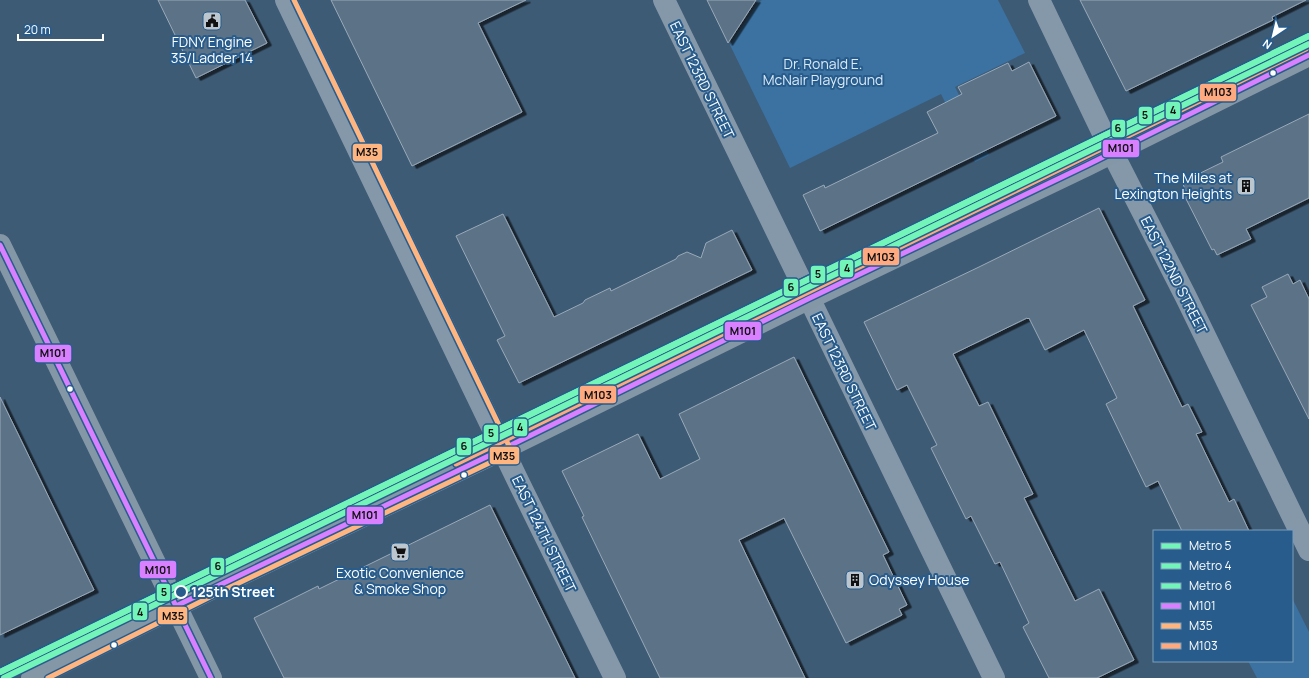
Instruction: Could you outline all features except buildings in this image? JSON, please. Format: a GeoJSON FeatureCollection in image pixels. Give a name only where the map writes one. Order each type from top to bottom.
{"type":"FeatureCollection","features":[{"type":"Feature","properties":{"kind":"main road"},"geometry":{"type":"LineString","coordinates":[[32,678],[176,606],[503,449],[1309,55]]}},
{"type":"Feature","properties":{"kind":"main road"},"geometry":{"type":"LineString","coordinates":[[0,245],[211,678]]}},
{"type":"Feature","properties":{"kind":"street","name":"EAST 124TH STREET"},"geometry":{"type":"LineString","coordinates":[[286,0],[503,449],[616,678]]}},
{"type":"Feature","properties":{"kind":"street","name":"EAST 123RD STREET"},"geometry":{"type":"LineString","coordinates":[[664,0],[808,299],[994,678]]}},
{"type":"Feature","properties":{"kind":"street","name":"EAST 122ND STREET"},"geometry":{"type":"LineString","coordinates":[[1039,0],[1112,152],[1186,297],[1309,550]]}},
{"type":"Feature","properties":{"kind":"green space","name":"Dr. Ronald E. McNair Playground"},"geometry":{"type":"Polygon","coordinates":[[[762,0],[998,0],[1025,53],[955,87],[989,155],[975,162],[941,94],[790,168],[730,45],[758,2],[762,0]]]}},
{"type":"Feature","properties":{"kind":"green space"},"geometry":{"type":"Polygon","coordinates":[[[1293,600],[1309,632],[1309,678],[1257,678],[1249,662],[1293,662],[1293,600]]]}},
{"type":"Feature","properties":{"kind":"metro line","name":"5"},"geometry":{"type":"LineString","coordinates":[[0,672],[1309,36]]}},
{"type":"Feature","properties":{"kind":"metro line","name":"6"},"geometry":{"type":"LineString","coordinates":[[0,672],[1309,36]]}},
{"type":"Feature","properties":{"kind":"metro line","name":"4"},"geometry":{"type":"LineString","coordinates":[[4,678],[1309,44]]}},
{"type":"Feature","properties":{"kind":"transit line","name":"M35"},"geometry":{"type":"LineString","coordinates":[[48,678],[220,592],[506,455],[510,451],[509,446],[294,0]]}},
{"type":"Feature","properties":{"kind":"transit line","name":"M103"},"geometry":{"type":"LineString","coordinates":[[456,464],[1306,49]]}},
{"type":"Feature","properties":{"kind":"transit line","name":"M101"},"geometry":{"type":"LineString","coordinates":[[176,606],[1087,165],[1309,55]]}},
{"type":"Feature","properties":{"kind":"transit line","name":"M101"},"geometry":{"type":"LineString","coordinates":[[0,245],[211,678]]}},
{"type":"Feature","properties":{"kind":"place","name":"FDNY Engine 35/Ladder 14"},"geometry":{"type":"Point","coordinates":[212,21]}},
{"type":"Feature","properties":{"kind":"place","name":"The Miles at Lexington Heights"},"geometry":{"type":"Point","coordinates":[1246,186]}},
{"type":"Feature","properties":{"kind":"place","name":"Exotic Convenience & Smoke Shop"},"geometry":{"type":"Point","coordinates":[400,552]}},
{"type":"Feature","properties":{"kind":"place","name":"Odyssey House"},"geometry":{"type":"Point","coordinates":[855,580]}},
{"type":"Feature","properties":{"kind":"place","name":"125th Street"},"geometry":{"type":"Point","coordinates":[181,592]}}]}
